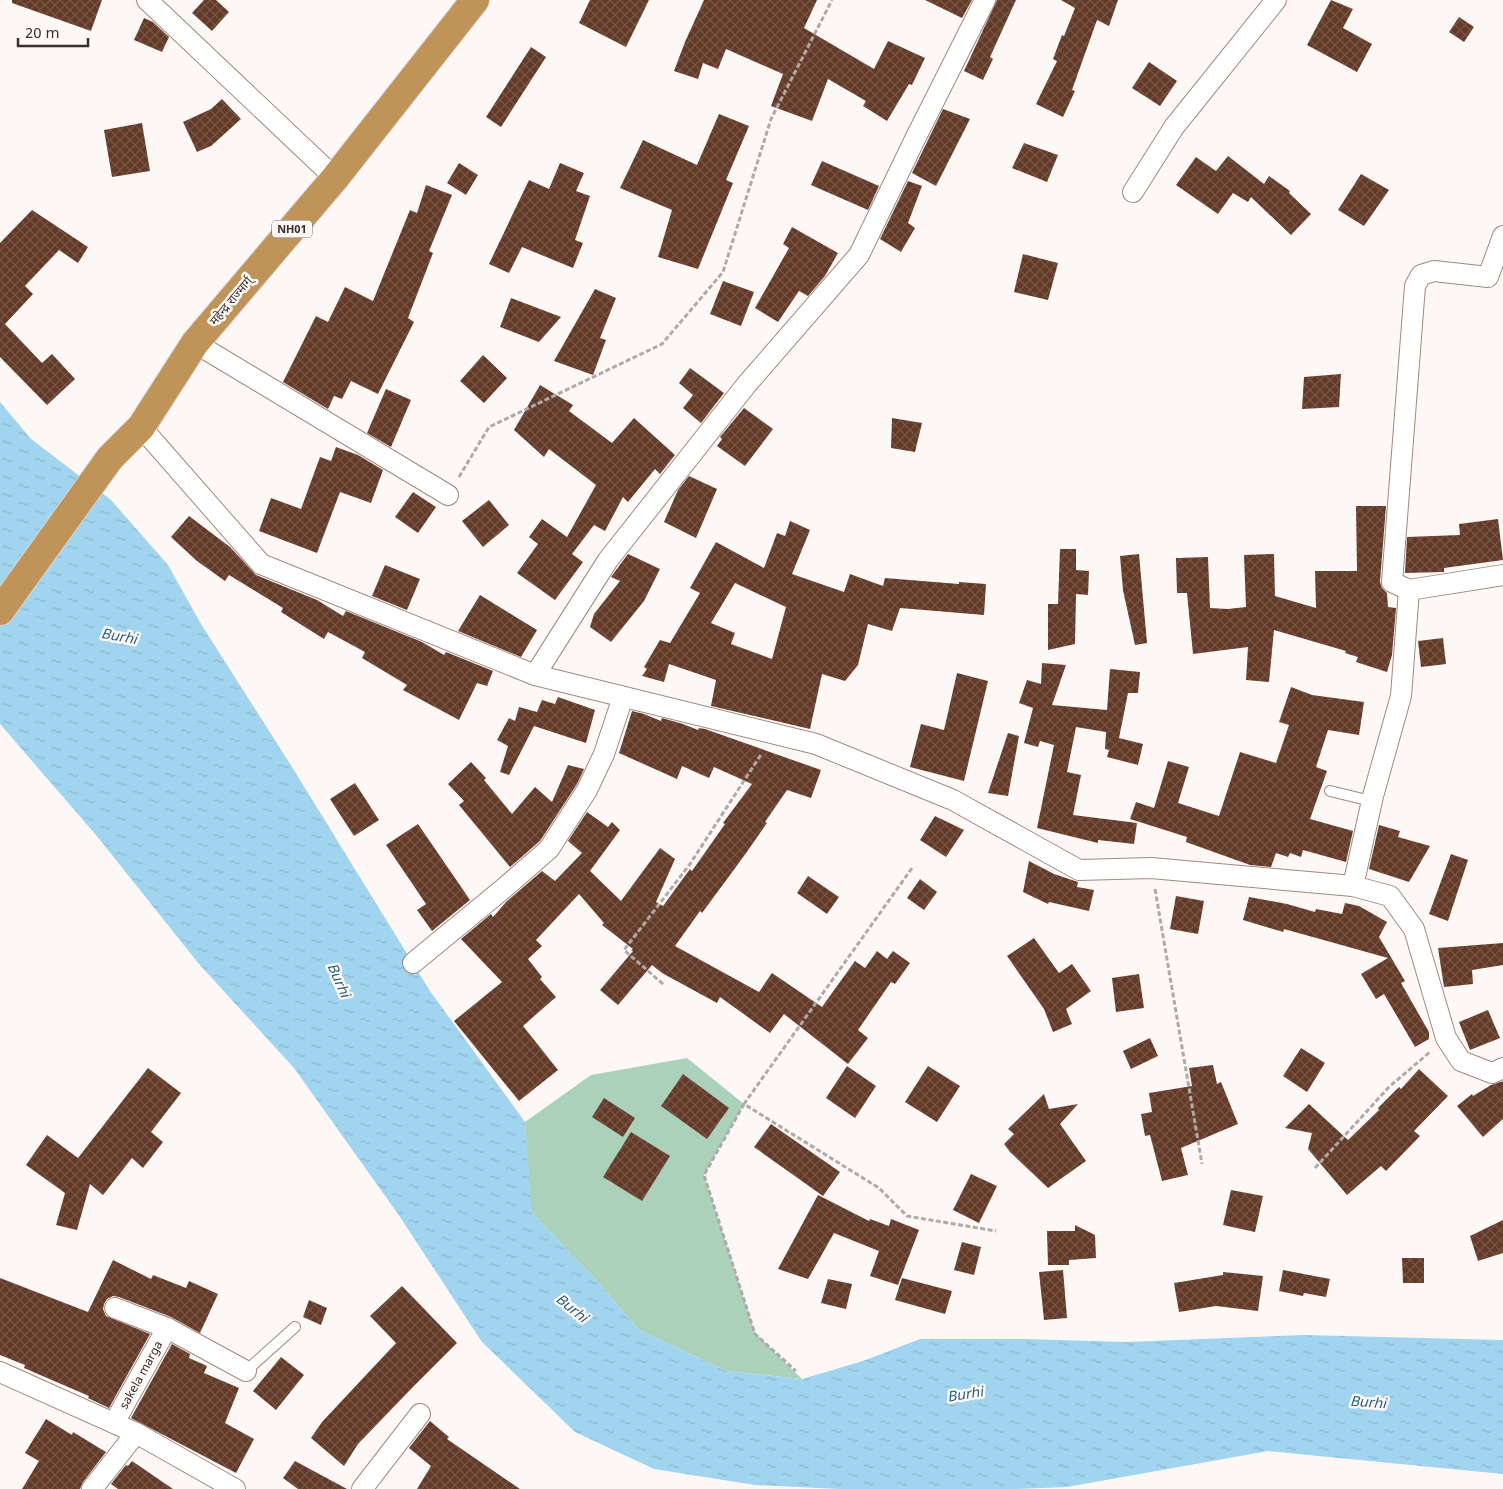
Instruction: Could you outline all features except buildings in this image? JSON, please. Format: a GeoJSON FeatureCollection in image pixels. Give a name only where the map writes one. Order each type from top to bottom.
{"type":"FeatureCollection","features":[{"type":"Feature","properties":{"kind":"highway","name":"महेन्द्र राज्मार्ग्"},"geometry":{"type":"LineString","coordinates":[[0,611],[110,458],[141,427],[195,343],[334,178],[475,0]]}},
{"type":"Feature","properties":{"kind":"street"},"geometry":{"type":"LineString","coordinates":[[147,0],[334,178]]}},
{"type":"Feature","properties":{"kind":"street"},"geometry":{"type":"LineString","coordinates":[[535,676],[608,560],[747,384],[859,255],[985,0]]}},
{"type":"Feature","properties":{"kind":"street"},"geometry":{"type":"LineString","coordinates":[[1133,192],[1174,127],[1276,0]]}},
{"type":"Feature","properties":{"kind":"street"},"geometry":{"type":"LineString","coordinates":[[1503,236],[1496,277],[1434,271],[1422,275],[1415,286],[1392,582],[1409,590],[1503,575]]}},
{"type":"Feature","properties":{"kind":"street"},"geometry":{"type":"LineString","coordinates":[[195,343],[448,495]]}},
{"type":"Feature","properties":{"kind":"street"},"geometry":{"type":"LineString","coordinates":[[141,427],[261,564],[535,676],[816,744],[953,800],[1080,870],[1151,868],[1353,886],[1390,896],[1414,929],[1446,1038],[1461,1061],[1492,1073],[1503,1068]]}},
{"type":"Feature","properties":{"kind":"street"},"geometry":{"type":"LineString","coordinates":[[1353,886],[1371,801],[1401,696],[1409,590]]}},
{"type":"Feature","properties":{"kind":"street"},"geometry":{"type":"LineString","coordinates":[[413,962],[489,901],[549,848],[587,790],[604,754],[623,697]]}},
{"type":"Feature","properties":{"kind":"street","name":"sakela marga"},"geometry":{"type":"LineString","coordinates":[[115,1308],[167,1328],[246,1371]]}},
{"type":"Feature","properties":{"kind":"street","name":"sakela marga"},"geometry":{"type":"LineString","coordinates":[[114,1423],[167,1328]]}},
{"type":"Feature","properties":{"kind":"street"},"geometry":{"type":"LineString","coordinates":[[0,1372],[136,1433],[236,1489]]}},
{"type":"Feature","properties":{"kind":"street"},"geometry":{"type":"LineString","coordinates":[[362,1489],[420,1414]]}},
{"type":"Feature","properties":{"kind":"street"},"geometry":{"type":"LineString","coordinates":[[92,1489],[136,1433]]}},
{"type":"Feature","properties":{"kind":"lane"},"geometry":{"type":"LineString","coordinates":[[1330,791],[1371,801]]}},
{"type":"Feature","properties":{"kind":"lane"},"geometry":{"type":"LineString","coordinates":[[246,1371],[294,1327]]}},
{"type":"Feature","properties":{"kind":"path"},"geometry":{"type":"LineString","coordinates":[[448,495],[489,427],[662,344],[723,272],[771,119],[832,0]]}},
{"type":"Feature","properties":{"kind":"path"},"geometry":{"type":"LineString","coordinates":[[663,984],[624,950],[690,864],[775,734]]}},
{"type":"Feature","properties":{"kind":"path"},"geometry":{"type":"LineString","coordinates":[[796,1371],[755,1334],[704,1175],[744,1104],[912,868]]}},
{"type":"Feature","properties":{"kind":"path"},"geometry":{"type":"LineString","coordinates":[[1151,868],[1202,1164]]}},
{"type":"Feature","properties":{"kind":"path"},"geometry":{"type":"LineString","coordinates":[[1315,1168],[1389,1087],[1446,1038]]}},
{"type":"Feature","properties":{"kind":"path"},"geometry":{"type":"LineString","coordinates":[[744,1104],[879,1188],[907,1216],[996,1231]]}},
{"type":"Feature","properties":{"kind":"green space"},"geometry":{"type":"Polygon","coordinates":[[[687,1058],[744,1104],[704,1175],[755,1333],[802,1379],[726,1371],[639,1330],[595,1279],[531,1212],[525,1122],[591,1075],[687,1058]]]}},
{"type":"Feature","properties":{"kind":"water","name":"Burhi"},"geometry":{"type":"Polygon","coordinates":[[[0,402],[31,439],[111,500],[168,565],[201,624],[292,767],[430,991],[525,1122],[532,1213],[595,1279],[639,1330],[726,1371],[802,1379],[863,1361],[920,1339],[1025,1339],[1126,1342],[1304,1335],[1503,1340],[1503,1474],[1268,1451],[1067,1487],[1014,1489],[840,1489],[755,1485],[654,1469],[575,1432],[482,1342],[398,1214],[294,1068],[199,964],[96,835],[0,724],[0,402]]]}}]}
